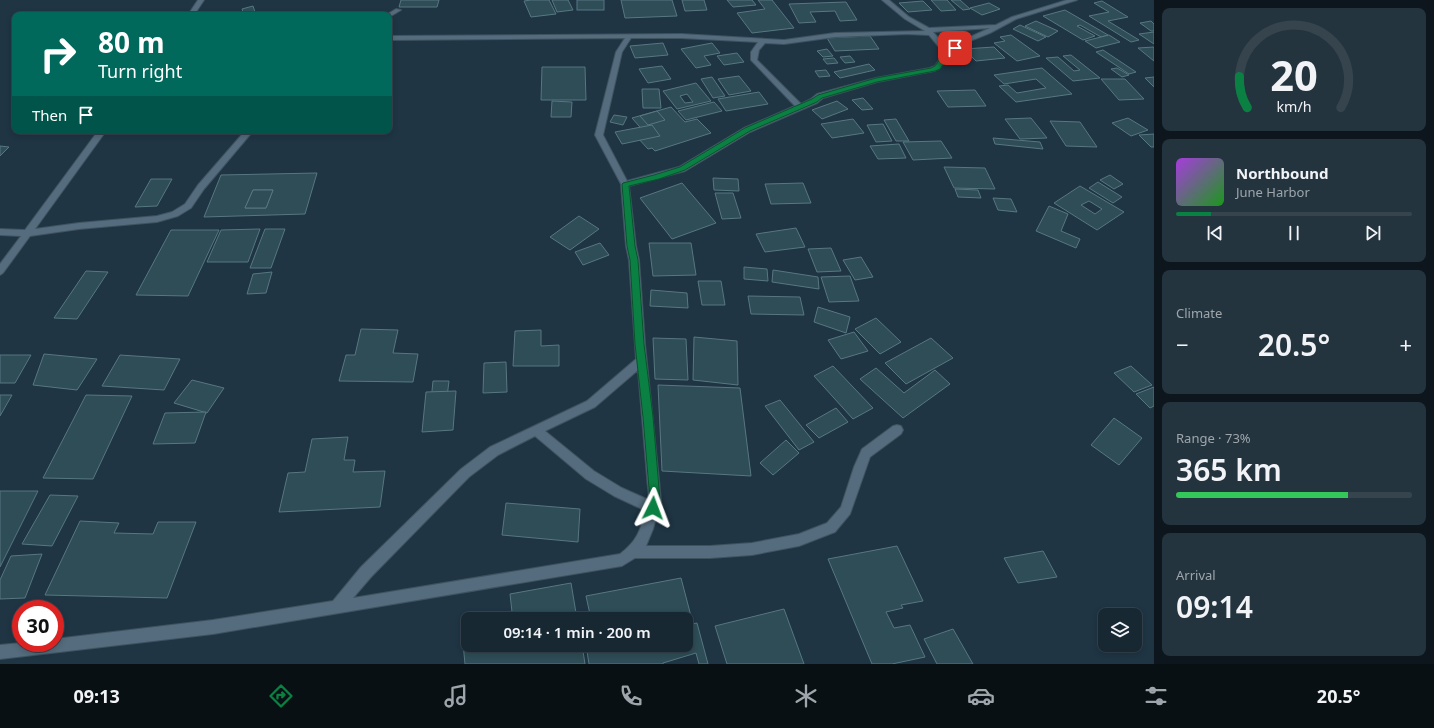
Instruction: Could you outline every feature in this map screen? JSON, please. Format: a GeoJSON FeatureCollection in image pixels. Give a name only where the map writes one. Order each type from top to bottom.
{"type":"FeatureCollection","features":[{"type":"Feature","properties":{"kind":"street"},"geometry":{"type":"LineString","coordinates":[[193,12],[201,0]]}},
{"type":"Feature","properties":{"kind":"street"},"geometry":{"type":"LineString","coordinates":[[885,0],[907,18],[929,32],[947,53]]}},
{"type":"Feature","properties":{"kind":"street"},"geometry":{"type":"LineString","coordinates":[[625,184],[656,177],[682,168],[747,130],[800,107],[820,96],[884,78],[932,70],[938,67],[947,53],[963,42],[1014,18],[1074,0]]}},
{"type":"Feature","properties":{"kind":"street"},"geometry":{"type":"LineString","coordinates":[[392,13],[398,10]]}},
{"type":"Feature","properties":{"kind":"street"},"geometry":{"type":"LineString","coordinates":[[392,38],[681,36],[784,42],[835,34],[929,32],[996,26]]}},
{"type":"Feature","properties":{"kind":"street"},"geometry":{"type":"LineString","coordinates":[[0,652],[213,627],[622,560],[633,552],[642,541],[655,500],[648,417],[641,361],[635,268],[625,184],[599,135],[619,52],[629,37]]}},
{"type":"Feature","properties":{"kind":"street"},"geometry":{"type":"LineString","coordinates":[[763,41],[757,48],[754,55],[754,60],[800,107]]}},
{"type":"Feature","properties":{"kind":"street"},"geometry":{"type":"LineString","coordinates":[[0,271],[100,134]]}},
{"type":"Feature","properties":{"kind":"street"},"geometry":{"type":"LineString","coordinates":[[0,232],[28,233],[79,226],[157,220],[181,212],[188,206],[201,187],[246,134]]}},
{"type":"Feature","properties":{"kind":"street"},"geometry":{"type":"LineString","coordinates":[[336,607],[366,572],[465,473],[494,451],[591,404],[641,361]]}},
{"type":"Feature","properties":{"kind":"street"},"geometry":{"type":"LineString","coordinates":[[536,430],[590,475],[618,492],[653,508]]}},
{"type":"Feature","properties":{"kind":"street"},"geometry":{"type":"LineString","coordinates":[[633,552],[710,552],[752,549],[799,540],[831,528],[846,510],[866,453],[897,430]]}},
{"type":"Feature","properties":{"kind":"building"},"geometry":{"type":"Polygon","coordinates":[[[401,0],[439,0],[437,7],[399,7],[401,0]]]}},
{"type":"Feature","properties":{"kind":"building"},"geometry":{"type":"Polygon","coordinates":[[[549,0],[556,14],[531,17],[524,1],[549,0]]]}},
{"type":"Feature","properties":{"kind":"building"},"geometry":{"type":"Polygon","coordinates":[[[552,0],[568,0],[573,10],[557,12],[552,0]]]}},
{"type":"Feature","properties":{"kind":"building"},"geometry":{"type":"Polygon","coordinates":[[[577,0],[604,0],[604,10],[577,10],[577,0]]]}},
{"type":"Feature","properties":{"kind":"building"},"geometry":{"type":"Polygon","coordinates":[[[621,0],[672,0],[677,16],[625,18],[621,0]]]}},
{"type":"Feature","properties":{"kind":"building"},"geometry":{"type":"Polygon","coordinates":[[[682,0],[704,0],[707,10],[685,11],[682,0]]]}},
{"type":"Feature","properties":{"kind":"building"},"geometry":{"type":"Polygon","coordinates":[[[727,0],[752,0],[756,5],[733,7],[727,0]]]}},
{"type":"Feature","properties":{"kind":"building"},"geometry":{"type":"Polygon","coordinates":[[[758,0],[772,0],[794,28],[752,33],[737,13],[765,9],[758,0]]]}},
{"type":"Feature","properties":{"kind":"building"},"geometry":{"type":"Polygon","coordinates":[[[931,0],[947,0],[956,10],[941,11],[931,0]]]}},
{"type":"Feature","properties":{"kind":"building"},"geometry":{"type":"Polygon","coordinates":[[[951,0],[960,0],[970,9],[963,10],[951,0]]]}},
{"type":"Feature","properties":{"kind":"building"},"geometry":{"type":"Polygon","coordinates":[[[923,1],[932,10],[908,12],[899,3],[923,1]]]}},
{"type":"Feature","properties":{"kind":"building"},"geometry":{"type":"Polygon","coordinates":[[[1102,1],[1128,17],[1108,21],[1139,40],[1131,42],[1089,16],[1109,12],[1094,3],[1102,1]]]}},
{"type":"Feature","properties":{"kind":"building"},"geometry":{"type":"Polygon","coordinates":[[[846,2],[857,20],[840,21],[835,11],[810,12],[816,22],[799,23],[789,4],[846,2]]]}},
{"type":"Feature","properties":{"kind":"building"},"geometry":{"type":"Polygon","coordinates":[[[989,3],[1000,9],[982,15],[970,8],[989,3]]]}},
{"type":"Feature","properties":{"kind":"building"},"geometry":{"type":"Polygon","coordinates":[[[253,6],[255,12],[243,12],[242,9],[253,6]]]}},
{"type":"Feature","properties":{"kind":"building"},"geometry":{"type":"Polygon","coordinates":[[[1065,10],[1108,35],[1101,37],[1080,25],[1077,26],[1095,36],[1083,40],[1043,16],[1065,10]]]}},
{"type":"Feature","properties":{"kind":"building"},"geometry":{"type":"Polygon","coordinates":[[[1036,21],[1058,31],[1048,37],[1025,26],[1036,21]]]}},
{"type":"Feature","properties":{"kind":"building"},"geometry":{"type":"Polygon","coordinates":[[[1151,21],[1154,24],[1154,31],[1151,31],[1140,23],[1151,21]]]}},
{"type":"Feature","properties":{"kind":"building"},"geometry":{"type":"Polygon","coordinates":[[[1020,25],[1046,37],[1038,41],[1013,29],[1020,25]]]}},
{"type":"Feature","properties":{"kind":"building"},"geometry":{"type":"Polygon","coordinates":[[[1154,32],[1154,44],[1139,34],[1154,32]]]}},
{"type":"Feature","properties":{"kind":"building"},"geometry":{"type":"Polygon","coordinates":[[[1011,35],[1040,56],[1017,61],[994,43],[1005,41],[1000,37],[1011,35]]]}},
{"type":"Feature","properties":{"kind":"building"},"geometry":{"type":"Polygon","coordinates":[[[1109,35],[1120,42],[1096,48],[1085,41],[1109,35]]]}},
{"type":"Feature","properties":{"kind":"building"},"geometry":{"type":"Polygon","coordinates":[[[870,36],[879,49],[835,51],[827,38],[870,36]]]}},
{"type":"Feature","properties":{"kind":"building"},"geometry":{"type":"Polygon","coordinates":[[[663,43],[668,55],[635,58],[630,46],[663,43]]]}},
{"type":"Feature","properties":{"kind":"building"},"geometry":{"type":"Polygon","coordinates":[[[712,43],[720,53],[704,56],[711,65],[696,68],[681,49],[712,43]]]}},
{"type":"Feature","properties":{"kind":"building"},"geometry":{"type":"Polygon","coordinates":[[[994,47],[1005,58],[976,61],[964,49],[994,47]]]}},
{"type":"Feature","properties":{"kind":"building"},"geometry":{"type":"Polygon","coordinates":[[[1154,47],[1154,61],[1138,48],[1154,47]]]}},
{"type":"Feature","properties":{"kind":"building"},"geometry":{"type":"Polygon","coordinates":[[[827,49],[833,56],[823,57],[817,51],[827,49]]]}},
{"type":"Feature","properties":{"kind":"building"},"geometry":{"type":"Polygon","coordinates":[[[1103,50],[1136,72],[1129,74],[1096,52],[1103,50]]]}},
{"type":"Feature","properties":{"kind":"building"},"geometry":{"type":"Polygon","coordinates":[[[737,53],[744,62],[724,65],[717,56],[737,53]]]}},
{"type":"Feature","properties":{"kind":"building"},"geometry":{"type":"Polygon","coordinates":[[[1071,55],[1100,78],[1073,81],[1046,58],[1058,57],[1074,71],[1080,70],[1063,56],[1071,55]]]}},
{"type":"Feature","properties":{"kind":"building"},"geometry":{"type":"Polygon","coordinates":[[[850,56],[855,62],[845,63],[840,57],[850,56]]]}},
{"type":"Feature","properties":{"kind":"building"},"geometry":{"type":"Polygon","coordinates":[[[834,58],[838,63],[827,64],[823,59],[834,58]]]}},
{"type":"Feature","properties":{"kind":"building"},"geometry":{"type":"Polygon","coordinates":[[[869,64],[875,70],[840,78],[834,72],[869,64]]]}},
{"type":"Feature","properties":{"kind":"building"},"geometry":{"type":"Polygon","coordinates":[[[662,66],[671,79],[648,83],[639,69],[662,66]]]}},
{"type":"Feature","properties":{"kind":"building"},"geometry":{"type":"Polygon","coordinates":[[[542,67],[585,67],[586,100],[541,100],[542,67]]]}},
{"type":"Feature","properties":{"kind":"building"},"geometry":{"type":"Polygon","coordinates":[[[1042,68],[1072,94],[1016,102],[999,86],[1008,85],[1017,93],[1046,88],[1036,79],[1004,84],[994,75],[1042,68]]]}},
{"type":"Feature","properties":{"kind":"building"},"geometry":{"type":"Polygon","coordinates":[[[1117,68],[1129,75],[1122,77],[1111,69],[1117,68]]]}},
{"type":"Feature","properties":{"kind":"building"},"geometry":{"type":"Polygon","coordinates":[[[826,70],[830,76],[819,77],[815,71],[826,70]]]}},
{"type":"Feature","properties":{"kind":"building"},"geometry":{"type":"Polygon","coordinates":[[[739,76],[751,91],[729,95],[718,79],[739,76]]]}},
{"type":"Feature","properties":{"kind":"building"},"geometry":{"type":"Polygon","coordinates":[[[712,77],[725,96],[713,98],[701,79],[712,77]]]}},
{"type":"Feature","properties":{"kind":"building"},"geometry":{"type":"Polygon","coordinates":[[[1154,77],[1154,87],[1145,78],[1154,77]]]}},
{"type":"Feature","properties":{"kind":"building"},"geometry":{"type":"Polygon","coordinates":[[[1101,79],[1125,79],[1144,99],[1119,100],[1101,79]]]}},
{"type":"Feature","properties":{"kind":"building"},"geometry":{"type":"Polygon","coordinates":[[[696,83],[711,101],[677,109],[663,91],[696,83]],[[687,94],[680,96],[685,103],[693,102],[687,94]]]}},
{"type":"Feature","properties":{"kind":"building"},"geometry":{"type":"Polygon","coordinates":[[[642,89],[659,89],[661,108],[643,108],[642,89]]]}},
{"type":"Feature","properties":{"kind":"building"},"geometry":{"type":"Polygon","coordinates":[[[975,90],[986,106],[948,107],[937,91],[975,90]]]}},
{"type":"Feature","properties":{"kind":"building"},"geometry":{"type":"Polygon","coordinates":[[[759,92],[768,104],[726,111],[718,99],[759,92]]]}},
{"type":"Feature","properties":{"kind":"building"},"geometry":{"type":"Polygon","coordinates":[[[863,98],[873,109],[862,110],[852,100],[863,98]]]}},
{"type":"Feature","properties":{"kind":"building"},"geometry":{"type":"Polygon","coordinates":[[[552,101],[572,102],[571,117],[551,117],[552,101]]]}},
{"type":"Feature","properties":{"kind":"building"},"geometry":{"type":"Polygon","coordinates":[[[837,101],[848,109],[822,119],[812,110],[837,101]]]}},
{"type":"Feature","properties":{"kind":"building"},"geometry":{"type":"Polygon","coordinates":[[[714,102],[722,111],[686,120],[678,111],[714,102]]]}},
{"type":"Feature","properties":{"kind":"building"},"geometry":{"type":"Polygon","coordinates":[[[671,107],[685,122],[697,119],[711,133],[655,151],[652,148],[648,149],[637,137],[646,134],[632,118],[671,107]]]}},
{"type":"Feature","properties":{"kind":"building"},"geometry":{"type":"Polygon","coordinates":[[[657,111],[665,120],[648,125],[640,116],[657,111]]]}},
{"type":"Feature","properties":{"kind":"building"},"geometry":{"type":"Polygon","coordinates":[[[614,115],[627,117],[623,125],[610,122],[614,115]]]}},
{"type":"Feature","properties":{"kind":"building"},"geometry":{"type":"Polygon","coordinates":[[[1031,118],[1047,138],[1020,139],[1005,119],[1031,118]]]}},
{"type":"Feature","properties":{"kind":"building"},"geometry":{"type":"Polygon","coordinates":[[[1128,118],[1148,130],[1131,136],[1112,123],[1128,118]]]}},
{"type":"Feature","properties":{"kind":"building"},"geometry":{"type":"Polygon","coordinates":[[[853,119],[864,133],[832,138],[821,124],[853,119]]]}},
{"type":"Feature","properties":{"kind":"building"},"geometry":{"type":"Polygon","coordinates":[[[896,119],[909,141],[896,141],[884,120],[896,119]]]}},
{"type":"Feature","properties":{"kind":"building"},"geometry":{"type":"Polygon","coordinates":[[[1050,121],[1080,122],[1097,147],[1066,146],[1050,121]]]}},
{"type":"Feature","properties":{"kind":"building"},"geometry":{"type":"Polygon","coordinates":[[[883,124],[892,141],[876,142],[867,125],[883,124]]]}},
{"type":"Feature","properties":{"kind":"building"},"geometry":{"type":"Polygon","coordinates":[[[652,125],[660,136],[622,144],[615,132],[652,125]]]}},
{"type":"Feature","properties":{"kind":"building"},"geometry":{"type":"Polygon","coordinates":[[[1154,134],[1154,147],[1151,147],[1139,135],[1154,134]]]}},
{"type":"Feature","properties":{"kind":"building"},"geometry":{"type":"Polygon","coordinates":[[[993,138],[1040,142],[1043,149],[995,144],[993,138]]]}},
{"type":"Feature","properties":{"kind":"building"},"geometry":{"type":"Polygon","coordinates":[[[941,141],[952,158],[913,160],[903,142],[941,141]]]}},
{"type":"Feature","properties":{"kind":"building"},"geometry":{"type":"Polygon","coordinates":[[[899,144],[906,158],[878,159],[870,146],[899,144]]]}},
{"type":"Feature","properties":{"kind":"building"},"geometry":{"type":"Polygon","coordinates":[[[0,146],[9,147],[0,156],[0,146]]]}},
{"type":"Feature","properties":{"kind":"building"},"geometry":{"type":"Polygon","coordinates":[[[944,167],[985,168],[995,189],[954,188],[944,167]]]}},
{"type":"Feature","properties":{"kind":"building"},"geometry":{"type":"Polygon","coordinates":[[[317,173],[305,214],[204,217],[221,175],[317,173]],[[253,190],[245,208],[266,208],[273,190],[253,190]]]}},
{"type":"Feature","properties":{"kind":"building"},"geometry":{"type":"Polygon","coordinates":[[[1110,175],[1123,184],[1114,189],[1100,180],[1110,175]]]}},
{"type":"Feature","properties":{"kind":"building"},"geometry":{"type":"Polygon","coordinates":[[[713,178],[738,179],[739,191],[714,190],[713,178]]]}},
{"type":"Feature","properties":{"kind":"building"},"geometry":{"type":"Polygon","coordinates":[[[151,179],[172,179],[157,206],[135,207],[151,179]]]}},
{"type":"Feature","properties":{"kind":"building"},"geometry":{"type":"Polygon","coordinates":[[[1098,182],[1122,197],[1113,203],[1089,188],[1098,182]]]}},
{"type":"Feature","properties":{"kind":"building"},"geometry":{"type":"Polygon","coordinates":[[[682,183],[716,223],[672,239],[640,198],[682,183]]]}},
{"type":"Feature","properties":{"kind":"building"},"geometry":{"type":"Polygon","coordinates":[[[803,183],[811,203],[771,204],[765,184],[803,183]]]}},
{"type":"Feature","properties":{"kind":"building"},"geometry":{"type":"Polygon","coordinates":[[[1080,186],[1124,212],[1097,230],[1054,203],[1080,186]],[[1089,201],[1081,205],[1095,214],[1102,209],[1089,201]]]}},
{"type":"Feature","properties":{"kind":"building"},"geometry":{"type":"Polygon","coordinates":[[[955,189],[978,190],[981,198],[958,197],[955,189]]]}},
{"type":"Feature","properties":{"kind":"building"},"geometry":{"type":"Polygon","coordinates":[[[253,190],[273,190],[266,208],[245,208],[253,190]]]}},
{"type":"Feature","properties":{"kind":"building"},"geometry":{"type":"Polygon","coordinates":[[[715,193],[733,193],[741,218],[722,219],[715,193]]]}},
{"type":"Feature","properties":{"kind":"building"},"geometry":{"type":"Polygon","coordinates":[[[993,198],[1011,199],[1017,212],[998,210],[993,198]]]}},
{"type":"Feature","properties":{"kind":"building"},"geometry":{"type":"Polygon","coordinates":[[[1049,206],[1068,214],[1061,231],[1080,239],[1076,248],[1036,231],[1049,206]]]}},
{"type":"Feature","properties":{"kind":"building"},"geometry":{"type":"Polygon","coordinates":[[[579,216],[599,229],[570,250],[550,237],[579,216]]]}},
{"type":"Feature","properties":{"kind":"building"},"geometry":{"type":"Polygon","coordinates":[[[796,228],[805,247],[765,252],[756,234],[796,228]]]}},
{"type":"Feature","properties":{"kind":"building"},"geometry":{"type":"Polygon","coordinates":[[[260,229],[248,262],[207,262],[221,230],[260,229]]]}},
{"type":"Feature","properties":{"kind":"building"},"geometry":{"type":"Polygon","coordinates":[[[265,229],[285,229],[271,268],[250,268],[265,229]]]}},
{"type":"Feature","properties":{"kind":"building"},"geometry":{"type":"Polygon","coordinates":[[[171,230],[219,230],[188,296],[136,295],[171,230]]]}},
{"type":"Feature","properties":{"kind":"building"},"geometry":{"type":"Polygon","coordinates":[[[600,243],[609,255],[583,265],[575,252],[600,243]]]}},
{"type":"Feature","properties":{"kind":"building"},"geometry":{"type":"Polygon","coordinates":[[[649,243],[691,243],[696,275],[653,276],[649,243]]]}},
{"type":"Feature","properties":{"kind":"building"},"geometry":{"type":"Polygon","coordinates":[[[831,248],[841,271],[817,272],[808,249],[831,248]]]}},
{"type":"Feature","properties":{"kind":"building"},"geometry":{"type":"Polygon","coordinates":[[[861,257],[873,277],[855,280],[843,260],[861,257]]]}},
{"type":"Feature","properties":{"kind":"building"},"geometry":{"type":"Polygon","coordinates":[[[744,267],[767,269],[768,281],[744,279],[744,267]]]}},
{"type":"Feature","properties":{"kind":"building"},"geometry":{"type":"Polygon","coordinates":[[[773,270],[818,277],[819,289],[772,282],[773,270]]]}},
{"type":"Feature","properties":{"kind":"building"},"geometry":{"type":"Polygon","coordinates":[[[86,271],[108,272],[77,319],[54,318],[86,271]]]}},
{"type":"Feature","properties":{"kind":"building"},"geometry":{"type":"Polygon","coordinates":[[[272,272],[266,293],[247,294],[253,274],[272,272]]]}},
{"type":"Feature","properties":{"kind":"building"},"geometry":{"type":"Polygon","coordinates":[[[850,276],[859,301],[829,302],[821,277],[850,276]]]}},
{"type":"Feature","properties":{"kind":"building"},"geometry":{"type":"Polygon","coordinates":[[[698,281],[721,281],[725,305],[702,305],[698,281]]]}},
{"type":"Feature","properties":{"kind":"building"},"geometry":{"type":"Polygon","coordinates":[[[651,290],[687,293],[688,308],[650,306],[651,290]]]}},
{"type":"Feature","properties":{"kind":"building"},"geometry":{"type":"Polygon","coordinates":[[[748,296],[800,297],[804,315],[751,314],[748,296]]]}},
{"type":"Feature","properties":{"kind":"building"},"geometry":{"type":"Polygon","coordinates":[[[818,307],[850,317],[846,333],[814,322],[818,307]]]}},
{"type":"Feature","properties":{"kind":"building"},"geometry":{"type":"Polygon","coordinates":[[[876,318],[901,342],[880,354],[855,329],[876,318]]]}},
{"type":"Feature","properties":{"kind":"building"},"geometry":{"type":"Polygon","coordinates":[[[361,329],[398,330],[393,353],[418,354],[413,382],[339,381],[346,355],[355,355],[361,329]]]}},
{"type":"Feature","properties":{"kind":"building"},"geometry":{"type":"Polygon","coordinates":[[[541,330],[541,346],[559,345],[559,366],[513,366],[515,331],[541,330]]]}},
{"type":"Feature","properties":{"kind":"building"},"geometry":{"type":"Polygon","coordinates":[[[854,332],[868,351],[841,359],[828,340],[854,332]]]}},
{"type":"Feature","properties":{"kind":"building"},"geometry":{"type":"Polygon","coordinates":[[[694,337],[737,341],[738,385],[693,380],[694,337]]]}},
{"type":"Feature","properties":{"kind":"building"},"geometry":{"type":"Polygon","coordinates":[[[653,338],[686,339],[688,380],[655,379],[653,338]]]}},
{"type":"Feature","properties":{"kind":"building"},"geometry":{"type":"Polygon","coordinates":[[[931,338],[953,358],[906,384],[885,363],[931,338]]]}},
{"type":"Feature","properties":{"kind":"building"},"geometry":{"type":"Polygon","coordinates":[[[44,354],[97,359],[77,390],[33,385],[44,354]]]}},
{"type":"Feature","properties":{"kind":"building"},"geometry":{"type":"Polygon","coordinates":[[[0,355],[31,355],[15,383],[0,383],[0,355]]]}},
{"type":"Feature","properties":{"kind":"building"},"geometry":{"type":"Polygon","coordinates":[[[120,355],[180,359],[164,390],[102,386],[120,355]]]}},
{"type":"Feature","properties":{"kind":"building"},"geometry":{"type":"Polygon","coordinates":[[[506,362],[507,392],[483,393],[484,363],[506,362]]]}},
{"type":"Feature","properties":{"kind":"building"},"geometry":{"type":"Polygon","coordinates":[[[833,366],[873,408],[853,419],[814,376],[833,366]]]}},
{"type":"Feature","properties":{"kind":"building"},"geometry":{"type":"Polygon","coordinates":[[[1131,366],[1152,385],[1134,392],[1114,373],[1131,366]]]}},
{"type":"Feature","properties":{"kind":"building"},"geometry":{"type":"Polygon","coordinates":[[[876,368],[904,393],[935,370],[950,384],[903,418],[860,379],[876,368]]]}},
{"type":"Feature","properties":{"kind":"building"},"geometry":{"type":"Polygon","coordinates":[[[192,380],[224,388],[207,413],[174,403],[192,380]]]}},
{"type":"Feature","properties":{"kind":"building"},"geometry":{"type":"Polygon","coordinates":[[[433,381],[449,381],[444,421],[429,421],[433,381]]]}},
{"type":"Feature","properties":{"kind":"building"},"geometry":{"type":"Polygon","coordinates":[[[658,385],[740,388],[751,476],[662,471],[658,385]]]}},
{"type":"Feature","properties":{"kind":"building"},"geometry":{"type":"Polygon","coordinates":[[[1154,387],[1154,406],[1150,408],[1136,394],[1154,387]]]}},
{"type":"Feature","properties":{"kind":"building"},"geometry":{"type":"Polygon","coordinates":[[[456,391],[453,430],[422,432],[426,392],[456,391]]]}},
{"type":"Feature","properties":{"kind":"building"},"geometry":{"type":"Polygon","coordinates":[[[0,395],[12,395],[0,416],[0,395]]]}},
{"type":"Feature","properties":{"kind":"building"},"geometry":{"type":"Polygon","coordinates":[[[86,395],[132,396],[93,479],[43,478],[86,395]]]}},
{"type":"Feature","properties":{"kind":"building"},"geometry":{"type":"Polygon","coordinates":[[[780,400],[814,442],[799,450],[765,406],[780,400]]]}},
{"type":"Feature","properties":{"kind":"building"},"geometry":{"type":"Polygon","coordinates":[[[836,408],[848,422],[819,438],[806,425],[836,408]]]}},
{"type":"Feature","properties":{"kind":"building"},"geometry":{"type":"Polygon","coordinates":[[[206,412],[195,443],[153,444],[165,413],[206,412]]]}},
{"type":"Feature","properties":{"kind":"building"},"geometry":{"type":"Polygon","coordinates":[[[1114,418],[1142,438],[1119,465],[1091,445],[1114,418]]]}},
{"type":"Feature","properties":{"kind":"building"},"geometry":{"type":"Polygon","coordinates":[[[348,437],[344,460],[355,460],[353,472],[385,471],[380,507],[279,512],[288,473],[305,472],[312,439],[348,437]]]}},
{"type":"Feature","properties":{"kind":"building"},"geometry":{"type":"Polygon","coordinates":[[[786,440],[799,453],[773,475],[760,463],[786,440]]]}},
{"type":"Feature","properties":{"kind":"building"},"geometry":{"type":"Polygon","coordinates":[[[0,491],[38,491],[0,567],[0,491]]]}},
{"type":"Feature","properties":{"kind":"building"},"geometry":{"type":"Polygon","coordinates":[[[50,495],[78,496],[52,546],[22,544],[50,495]]]}},
{"type":"Feature","properties":{"kind":"building"},"geometry":{"type":"Polygon","coordinates":[[[506,503],[580,509],[578,542],[502,535],[506,503]]]}},
{"type":"Feature","properties":{"kind":"building"},"geometry":{"type":"Polygon","coordinates":[[[80,521],[119,523],[114,533],[153,534],[158,522],[196,522],[167,598],[45,595],[80,521]]]}},
{"type":"Feature","properties":{"kind":"building"},"geometry":{"type":"Polygon","coordinates":[[[897,546],[923,601],[901,605],[903,608],[886,612],[894,628],[910,625],[925,657],[892,664],[872,664],[828,559],[897,546]]]}},
{"type":"Feature","properties":{"kind":"building"},"geometry":{"type":"Polygon","coordinates":[[[1043,551],[1057,577],[1018,583],[1004,558],[1043,551]]]}},
{"type":"Feature","properties":{"kind":"building"},"geometry":{"type":"Polygon","coordinates":[[[42,554],[25,598],[0,599],[0,580],[11,556],[42,554]]]}},
{"type":"Feature","properties":{"kind":"building"},"geometry":{"type":"Polygon","coordinates":[[[681,578],[690,612],[589,612],[586,596],[681,578]]]}},
{"type":"Feature","properties":{"kind":"building"},"geometry":{"type":"Polygon","coordinates":[[[571,583],[576,612],[512,612],[510,594],[571,583]]]}},
{"type":"Feature","properties":{"kind":"building"},"geometry":{"type":"Polygon","coordinates":[[[784,609],[804,664],[727,664],[715,626],[784,609]]]}},
{"type":"Feature","properties":{"kind":"building"},"geometry":{"type":"Polygon","coordinates":[[[697,623],[708,664],[699,664],[696,653],[663,664],[589,664],[587,652],[693,652],[693,624],[697,623]]]}},
{"type":"Feature","properties":{"kind":"building"},"geometry":{"type":"Polygon","coordinates":[[[953,629],[973,664],[937,664],[924,639],[953,629]]]}},
{"type":"Feature","properties":{"kind":"building"},"geometry":{"type":"Polygon","coordinates":[[[464,652],[583,652],[585,664],[465,664],[464,652]]]}},
{"type":"Feature","properties":{"kind":"route"},"geometry":{"type":"LineString","coordinates":[[653,508],[655,500],[648,417],[640,344],[634,260],[631,246],[625,184],[656,177],[682,168],[747,130],[814,101],[820,96],[876,80],[932,70],[938,67],[947,53],[955,48]]}}]}
